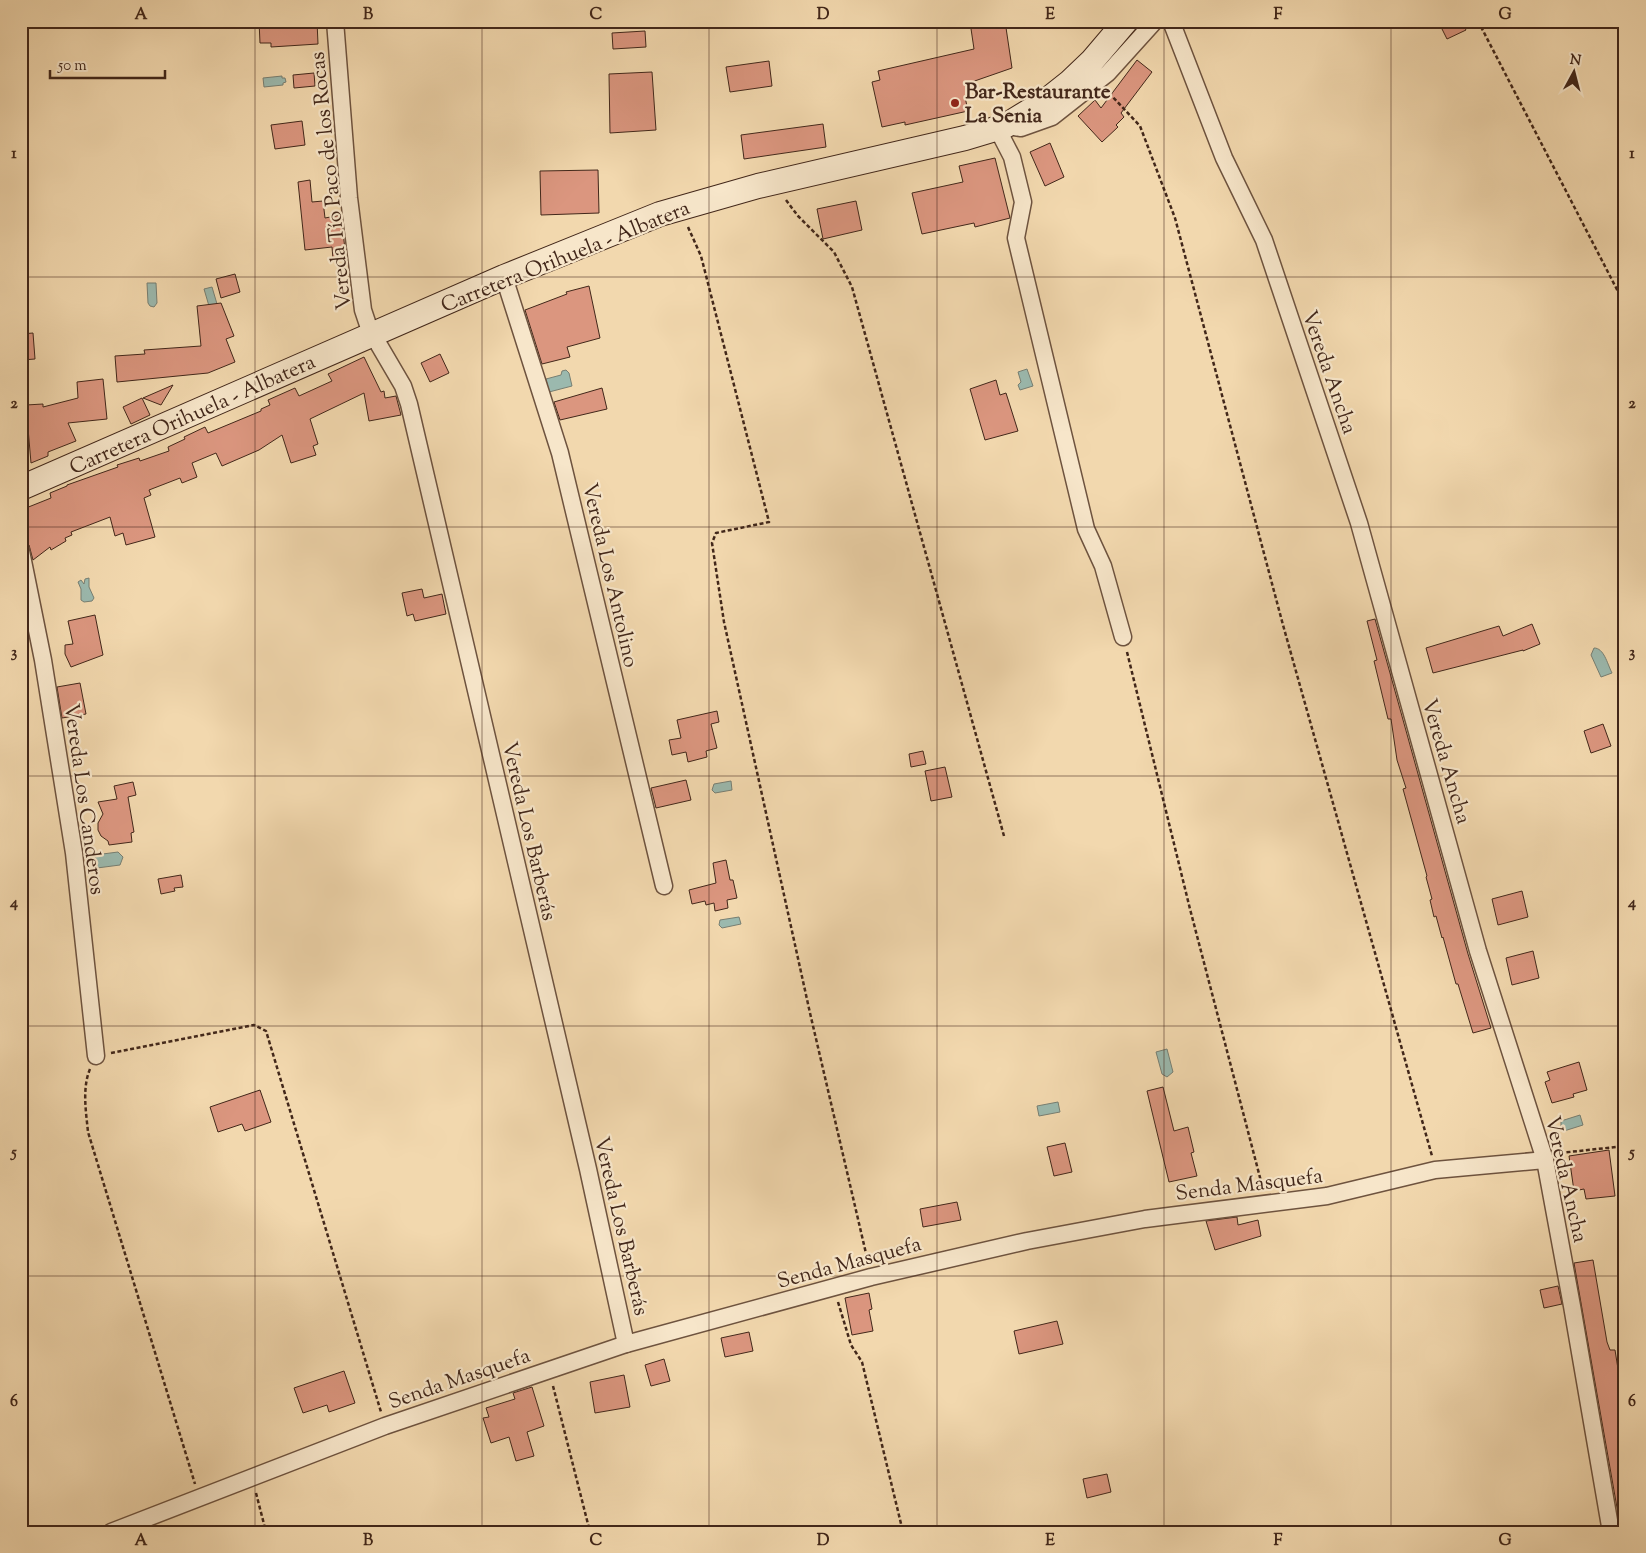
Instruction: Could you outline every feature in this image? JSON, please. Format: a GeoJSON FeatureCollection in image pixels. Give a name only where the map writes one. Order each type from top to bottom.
{"type":"FeatureCollection","features":[{"type":"Feature","properties":{"kind":"main road","name":"Carretera Orihuela - Albatera"},"geometry":{"type":"LineString","coordinates":[[21,488],[504,277],[680,207],[773,182],[965,138],[1001,127],[1046,101],[1070,82],[1092,61],[1126,21]]}},
{"type":"Feature","properties":{"kind":"street","name":"Vereda Tío Paco de los Rocas"},"geometry":{"type":"LineString","coordinates":[[335,21],[349,198],[363,310],[365,319],[374,334]]}},
{"type":"Feature","properties":{"kind":"street"},"geometry":{"type":"LineString","coordinates":[[1123,637],[1103,566],[1086,529],[1016,238],[1023,202],[1012,157],[1001,127],[1021,128],[1052,116],[1108,73],[1155,21]]}},
{"type":"Feature","properties":{"kind":"street","name":"Vereda Ancha"},"geometry":{"type":"LineString","coordinates":[[1171,21],[1224,158],[1264,240],[1359,523],[1478,951],[1545,1160],[1611,1532]]}},
{"type":"Feature","properties":{"kind":"street","name":"Vereda Los Antolino"},"geometry":{"type":"LineString","coordinates":[[504,277],[560,453],[664,886]]}},
{"type":"Feature","properties":{"kind":"street","name":"Vereda Los Barberás"},"geometry":{"type":"LineString","coordinates":[[374,334],[403,386],[409,404],[588,1169],[626,1344]]}},
{"type":"Feature","properties":{"kind":"street","name":"Vereda Los Canderos"},"geometry":{"type":"LineString","coordinates":[[21,551],[43,660],[74,852],[96,1056]]}},
{"type":"Feature","properties":{"kind":"street","name":"Senda Masquefa"},"geometry":{"type":"LineString","coordinates":[[110,1532],[384,1426],[548,1370],[626,1344],[871,1276],[1037,1239],[1145,1219],[1327,1196],[1435,1170],[1545,1160]]}},
{"type":"Feature","properties":{"kind":"path"},"geometry":{"type":"LineString","coordinates":[[1478,21],[1625,305]]}},
{"type":"Feature","properties":{"kind":"path"},"geometry":{"type":"LineString","coordinates":[[1098,81],[1140,126],[1175,218],[1283,626],[1435,1170]]}},
{"type":"Feature","properties":{"kind":"path"},"geometry":{"type":"LineString","coordinates":[[773,182],[798,216],[834,252],[852,287],[1004,836]]}},
{"type":"Feature","properties":{"kind":"path"},"geometry":{"type":"LineString","coordinates":[[680,207],[701,256],[769,522],[716,533],[712,543],[726,632],[810,1013],[871,1276]]}},
{"type":"Feature","properties":{"kind":"path"},"geometry":{"type":"LineString","coordinates":[[1123,637],[1190,909],[1267,1203]]}},
{"type":"Feature","properties":{"kind":"path"},"geometry":{"type":"LineString","coordinates":[[199,1497],[88,1132],[85,1101],[88,1075],[96,1056],[254,1025],[266,1031],[384,1426]]}},
{"type":"Feature","properties":{"kind":"path"},"geometry":{"type":"LineString","coordinates":[[1545,1160],[1554,1154],[1625,1146]]}},
{"type":"Feature","properties":{"kind":"path"},"geometry":{"type":"LineString","coordinates":[[834,1286],[851,1345],[862,1362],[903,1532]]}},
{"type":"Feature","properties":{"kind":"path"},"geometry":{"type":"LineString","coordinates":[[548,1370],[590,1532]]}},
{"type":"Feature","properties":{"kind":"path"},"geometry":{"type":"LineString","coordinates":[[251,1477],[266,1532]]}},
{"type":"Feature","properties":{"kind":"water"},"geometry":{"type":"Polygon","coordinates":[[[282,76],[286,82],[283,85],[264,87],[263,78],[282,76]]]}},
{"type":"Feature","properties":{"kind":"water"},"geometry":{"type":"Polygon","coordinates":[[[147,283],[156,283],[157,303],[154,307],[148,303],[147,283]]]}},
{"type":"Feature","properties":{"kind":"water"},"geometry":{"type":"Polygon","coordinates":[[[212,287],[217,304],[209,306],[204,289],[212,287]]]}},
{"type":"Feature","properties":{"kind":"water"},"geometry":{"type":"Polygon","coordinates":[[[1027,369],[1033,386],[1020,390],[1018,385],[1021,382],[1018,372],[1027,369]]]}},
{"type":"Feature","properties":{"kind":"water"},"geometry":{"type":"Polygon","coordinates":[[[566,370],[569,373],[572,386],[549,392],[546,379],[561,375],[562,371],[566,370]]]}},
{"type":"Feature","properties":{"kind":"water"},"geometry":{"type":"Polygon","coordinates":[[[89,578],[89,587],[94,598],[92,601],[84,602],[81,600],[81,589],[78,582],[81,580],[84,584],[85,579],[89,578]]]}},
{"type":"Feature","properties":{"kind":"water"},"geometry":{"type":"Polygon","coordinates":[[[1594,648],[1603,653],[1612,673],[1601,677],[1591,655],[1594,648]]]}},
{"type":"Feature","properties":{"kind":"water"},"geometry":{"type":"Polygon","coordinates":[[[731,781],[732,790],[715,793],[712,790],[714,784],[731,781]]]}},
{"type":"Feature","properties":{"kind":"water"},"geometry":{"type":"Polygon","coordinates":[[[118,852],[123,857],[120,865],[97,868],[95,855],[118,852]]]}},
{"type":"Feature","properties":{"kind":"water"},"geometry":{"type":"Polygon","coordinates":[[[739,917],[741,924],[722,928],[719,925],[720,920],[739,917]]]}},
{"type":"Feature","properties":{"kind":"water"},"geometry":{"type":"Polygon","coordinates":[[[1167,1049],[1173,1072],[1167,1077],[1162,1074],[1156,1052],[1167,1049]]]}},
{"type":"Feature","properties":{"kind":"water"},"geometry":{"type":"Polygon","coordinates":[[[1058,1102],[1060,1112],[1039,1116],[1037,1106],[1058,1102]]]}},
{"type":"Feature","properties":{"kind":"water"},"geometry":{"type":"Polygon","coordinates":[[[1580,1115],[1583,1125],[1564,1131],[1561,1127],[1561,1121],[1580,1115]]]}},
{"type":"Feature","properties":{"kind":"water"},"geometry":{"type":"Polygon","coordinates":[[[1625,1161],[1625,1186],[1622,1183],[1619,1163],[1625,1161]]]}},
{"type":"Feature","properties":{"kind":"building"},"geometry":{"type":"Polygon","coordinates":[[[259,21],[317,21],[318,44],[271,47],[271,43],[260,43],[259,21]]]}},
{"type":"Feature","properties":{"kind":"building"},"geometry":{"type":"Polygon","coordinates":[[[1005,21],[1012,68],[966,84],[969,96],[965,97],[968,111],[905,125],[905,122],[882,127],[872,82],[880,80],[878,71],[974,49],[970,22],[1005,21]]]}},
{"type":"Feature","properties":{"kind":"building"},"geometry":{"type":"Polygon","coordinates":[[[1438,21],[1461,21],[1466,30],[1447,39],[1438,21]]]}},
{"type":"Feature","properties":{"kind":"building"},"geometry":{"type":"Polygon","coordinates":[[[645,31],[646,47],[613,49],[612,33],[645,31]]]}},
{"type":"Feature","properties":{"kind":"building"},"geometry":{"type":"Polygon","coordinates":[[[1137,60],[1152,72],[1121,113],[1124,117],[1116,125],[1118,127],[1102,142],[1078,116],[1095,100],[1101,108],[1137,60]]]}},
{"type":"Feature","properties":{"kind":"building"},"geometry":{"type":"Polygon","coordinates":[[[769,61],[772,86],[730,92],[726,67],[769,61]]]}},
{"type":"Feature","properties":{"kind":"building"},"geometry":{"type":"Polygon","coordinates":[[[652,72],[656,130],[610,133],[609,74],[652,72]]]}},
{"type":"Feature","properties":{"kind":"building"},"geometry":{"type":"Polygon","coordinates":[[[314,73],[315,86],[294,88],[293,75],[314,73]]]}},
{"type":"Feature","properties":{"kind":"building"},"geometry":{"type":"Polygon","coordinates":[[[302,121],[305,145],[275,149],[271,125],[302,121]]]}},
{"type":"Feature","properties":{"kind":"building"},"geometry":{"type":"Polygon","coordinates":[[[823,124],[826,147],[744,159],[741,135],[823,124]]]}},
{"type":"Feature","properties":{"kind":"building"},"geometry":{"type":"Polygon","coordinates":[[[1050,143],[1064,177],[1045,186],[1030,152],[1050,143]]]}},
{"type":"Feature","properties":{"kind":"building"},"geometry":{"type":"Polygon","coordinates":[[[995,158],[1010,218],[975,227],[974,223],[922,234],[912,193],[963,182],[959,166],[995,158]]]}},
{"type":"Feature","properties":{"kind":"building"},"geometry":{"type":"Polygon","coordinates":[[[598,170],[599,213],[541,215],[540,171],[598,170]]]}},
{"type":"Feature","properties":{"kind":"building"},"geometry":{"type":"Polygon","coordinates":[[[310,180],[312,202],[323,201],[325,218],[341,215],[346,258],[333,259],[332,247],[305,250],[298,182],[310,180]]]}},
{"type":"Feature","properties":{"kind":"building"},"geometry":{"type":"Polygon","coordinates":[[[856,201],[862,230],[823,239],[817,209],[856,201]]]}},
{"type":"Feature","properties":{"kind":"building"},"geometry":{"type":"Polygon","coordinates":[[[235,274],[240,292],[221,298],[216,279],[235,274]]]}},
{"type":"Feature","properties":{"kind":"building"},"geometry":{"type":"Polygon","coordinates":[[[589,286],[600,338],[567,347],[570,357],[542,364],[525,310],[567,294],[566,292],[589,286]]]}},
{"type":"Feature","properties":{"kind":"building"},"geometry":{"type":"Polygon","coordinates":[[[221,303],[234,336],[226,339],[235,362],[208,373],[117,382],[115,356],[145,354],[144,350],[201,346],[197,306],[221,303]]]}},
{"type":"Feature","properties":{"kind":"building"},"geometry":{"type":"Polygon","coordinates":[[[33,333],[35,359],[22,360],[21,334],[33,333]]]}},
{"type":"Feature","properties":{"kind":"building"},"geometry":{"type":"Polygon","coordinates":[[[440,354],[449,373],[430,382],[421,363],[440,354]]]}},
{"type":"Feature","properties":{"kind":"building"},"geometry":{"type":"Polygon","coordinates":[[[364,357],[381,392],[384,391],[385,398],[396,396],[401,415],[369,421],[364,393],[310,419],[318,444],[313,446],[316,455],[291,463],[282,435],[259,450],[222,466],[216,453],[192,463],[197,477],[182,483],[180,478],[149,490],[151,495],[144,498],[155,537],[126,545],[123,533],[115,536],[110,517],[71,532],[72,535],[65,538],[66,541],[51,550],[50,547],[33,560],[29,545],[21,541],[21,510],[51,498],[50,493],[118,467],[117,465],[139,458],[140,461],[169,451],[168,447],[185,439],[184,437],[205,427],[208,433],[261,411],[261,409],[270,405],[268,400],[295,388],[299,396],[332,381],[328,374],[364,357]]]}},
{"type":"Feature","properties":{"kind":"building"},"geometry":{"type":"Polygon","coordinates":[[[103,379],[107,419],[68,423],[76,441],[48,452],[48,456],[31,463],[26,405],[43,404],[43,407],[78,398],[77,382],[103,379]]]}},
{"type":"Feature","properties":{"kind":"building"},"geometry":{"type":"Polygon","coordinates":[[[996,380],[1000,395],[1006,393],[1018,431],[985,440],[970,389],[996,380]]]}},
{"type":"Feature","properties":{"kind":"building"},"geometry":{"type":"Polygon","coordinates":[[[173,385],[161,405],[143,398],[173,385]]]}},
{"type":"Feature","properties":{"kind":"building"},"geometry":{"type":"Polygon","coordinates":[[[602,388],[607,409],[560,420],[554,402],[602,388]]]}},
{"type":"Feature","properties":{"kind":"building"},"geometry":{"type":"Polygon","coordinates":[[[142,398],[150,415],[131,424],[123,407],[142,398]]]}},
{"type":"Feature","properties":{"kind":"building"},"geometry":{"type":"Polygon","coordinates":[[[422,589],[424,598],[442,594],[446,614],[415,621],[413,614],[407,616],[402,593],[422,589]]]}},
{"type":"Feature","properties":{"kind":"building"},"geometry":{"type":"Polygon","coordinates":[[[95,615],[103,655],[71,667],[65,654],[65,645],[73,644],[68,621],[95,615]]]}},
{"type":"Feature","properties":{"kind":"building"},"geometry":{"type":"Polygon","coordinates":[[[1375,619],[1468,954],[1491,1028],[1473,1033],[1436,916],[1434,917],[1427,876],[1403,789],[1406,788],[1397,760],[1391,719],[1388,719],[1374,661],[1377,660],[1367,621],[1375,619]]]}},
{"type":"Feature","properties":{"kind":"building"},"geometry":{"type":"Polygon","coordinates":[[[1532,624],[1540,644],[1523,651],[1433,673],[1426,648],[1499,626],[1503,636],[1532,624]]]}},
{"type":"Feature","properties":{"kind":"building"},"geometry":{"type":"Polygon","coordinates":[[[80,683],[86,714],[62,718],[57,687],[80,683]]]}},
{"type":"Feature","properties":{"kind":"building"},"geometry":{"type":"Polygon","coordinates":[[[717,711],[719,722],[711,724],[717,748],[706,751],[707,757],[688,762],[686,752],[672,755],[669,740],[681,738],[677,720],[717,711]]]}},
{"type":"Feature","properties":{"kind":"building"},"geometry":{"type":"Polygon","coordinates":[[[1603,724],[1611,746],[1591,753],[1584,731],[1603,724]]]}},
{"type":"Feature","properties":{"kind":"building"},"geometry":{"type":"Polygon","coordinates":[[[923,751],[926,764],[911,767],[909,754],[923,751]]]}},
{"type":"Feature","properties":{"kind":"building"},"geometry":{"type":"Polygon","coordinates":[[[945,767],[952,797],[931,801],[925,771],[945,767]]]}},
{"type":"Feature","properties":{"kind":"building"},"geometry":{"type":"Polygon","coordinates":[[[686,780],[691,800],[656,808],[651,788],[686,780]]]}},
{"type":"Feature","properties":{"kind":"building"},"geometry":{"type":"Polygon","coordinates":[[[133,782],[136,795],[128,797],[134,832],[131,833],[132,842],[109,845],[108,841],[101,836],[98,830],[98,823],[103,814],[98,802],[117,799],[114,786],[133,782]]]}},
{"type":"Feature","properties":{"kind":"building"},"geometry":{"type":"Polygon","coordinates":[[[726,860],[730,880],[733,880],[737,898],[727,900],[728,908],[715,911],[714,903],[706,905],[705,901],[692,904],[689,890],[716,883],[713,863],[726,860]]]}},
{"type":"Feature","properties":{"kind":"building"},"geometry":{"type":"Polygon","coordinates":[[[181,875],[183,887],[174,888],[175,891],[161,894],[158,879],[181,875]]]}},
{"type":"Feature","properties":{"kind":"building"},"geometry":{"type":"Polygon","coordinates":[[[1522,891],[1528,917],[1498,925],[1492,899],[1522,891]]]}},
{"type":"Feature","properties":{"kind":"building"},"geometry":{"type":"Polygon","coordinates":[[[1533,951],[1539,978],[1512,985],[1506,958],[1533,951]]]}},
{"type":"Feature","properties":{"kind":"building"},"geometry":{"type":"Polygon","coordinates":[[[1579,1062],[1587,1090],[1573,1094],[1574,1097],[1552,1103],[1545,1082],[1550,1080],[1547,1072],[1579,1062]]]}},
{"type":"Feature","properties":{"kind":"building"},"geometry":{"type":"Polygon","coordinates":[[[1163,1087],[1174,1131],[1188,1127],[1194,1152],[1191,1153],[1197,1176],[1169,1182],[1147,1091],[1163,1087]]]}},
{"type":"Feature","properties":{"kind":"building"},"geometry":{"type":"Polygon","coordinates":[[[260,1090],[271,1122],[245,1131],[242,1124],[218,1132],[210,1107],[260,1090]]]}},
{"type":"Feature","properties":{"kind":"building"},"geometry":{"type":"Polygon","coordinates":[[[1065,1143],[1072,1172],[1054,1176],[1047,1147],[1065,1143]]]}},
{"type":"Feature","properties":{"kind":"building"},"geometry":{"type":"Polygon","coordinates":[[[1609,1150],[1615,1196],[1586,1199],[1584,1189],[1574,1191],[1569,1156],[1609,1150]]]}},
{"type":"Feature","properties":{"kind":"building"},"geometry":{"type":"Polygon","coordinates":[[[957,1202],[961,1220],[923,1227],[920,1209],[957,1202]]]}},
{"type":"Feature","properties":{"kind":"building"},"geometry":{"type":"Polygon","coordinates":[[[1237,1217],[1238,1225],[1258,1220],[1261,1236],[1215,1250],[1206,1221],[1237,1217]]]}},
{"type":"Feature","properties":{"kind":"building"},"geometry":{"type":"Polygon","coordinates":[[[1593,1260],[1607,1342],[1610,1350],[1615,1350],[1622,1394],[1618,1395],[1625,1435],[1625,1518],[1619,1519],[1574,1263],[1593,1260]]]}},
{"type":"Feature","properties":{"kind":"building"},"geometry":{"type":"Polygon","coordinates":[[[1558,1286],[1562,1304],[1544,1308],[1540,1290],[1558,1286]]]}},
{"type":"Feature","properties":{"kind":"building"},"geometry":{"type":"Polygon","coordinates":[[[869,1293],[872,1309],[869,1310],[873,1331],[852,1335],[845,1298],[869,1293]]]}},
{"type":"Feature","properties":{"kind":"building"},"geometry":{"type":"Polygon","coordinates":[[[1057,1321],[1063,1344],[1019,1354],[1014,1331],[1057,1321]]]}},
{"type":"Feature","properties":{"kind":"building"},"geometry":{"type":"Polygon","coordinates":[[[749,1332],[753,1351],[725,1357],[721,1338],[749,1332]]]}},
{"type":"Feature","properties":{"kind":"building"},"geometry":{"type":"Polygon","coordinates":[[[664,1359],[670,1381],[651,1386],[645,1365],[664,1359]]]}},
{"type":"Feature","properties":{"kind":"building"},"geometry":{"type":"Polygon","coordinates":[[[344,1371],[355,1403],[329,1412],[327,1405],[303,1413],[294,1388],[344,1371]]]}},
{"type":"Feature","properties":{"kind":"building"},"geometry":{"type":"Polygon","coordinates":[[[624,1375],[630,1407],[595,1413],[590,1382],[624,1375]]]}},
{"type":"Feature","properties":{"kind":"building"},"geometry":{"type":"Polygon","coordinates":[[[532,1387],[544,1426],[527,1432],[534,1456],[516,1461],[509,1437],[491,1443],[483,1418],[489,1417],[486,1408],[515,1399],[513,1393],[532,1387]]]}},
{"type":"Feature","properties":{"kind":"building"},"geometry":{"type":"Polygon","coordinates":[[[1107,1474],[1111,1492],[1087,1498],[1083,1479],[1107,1474]]]}},
{"type":"Feature","properties":{"kind":"place","name":"Bar-Restaurante La Senia"},"geometry":{"type":"Point","coordinates":[955,103]}}]}
